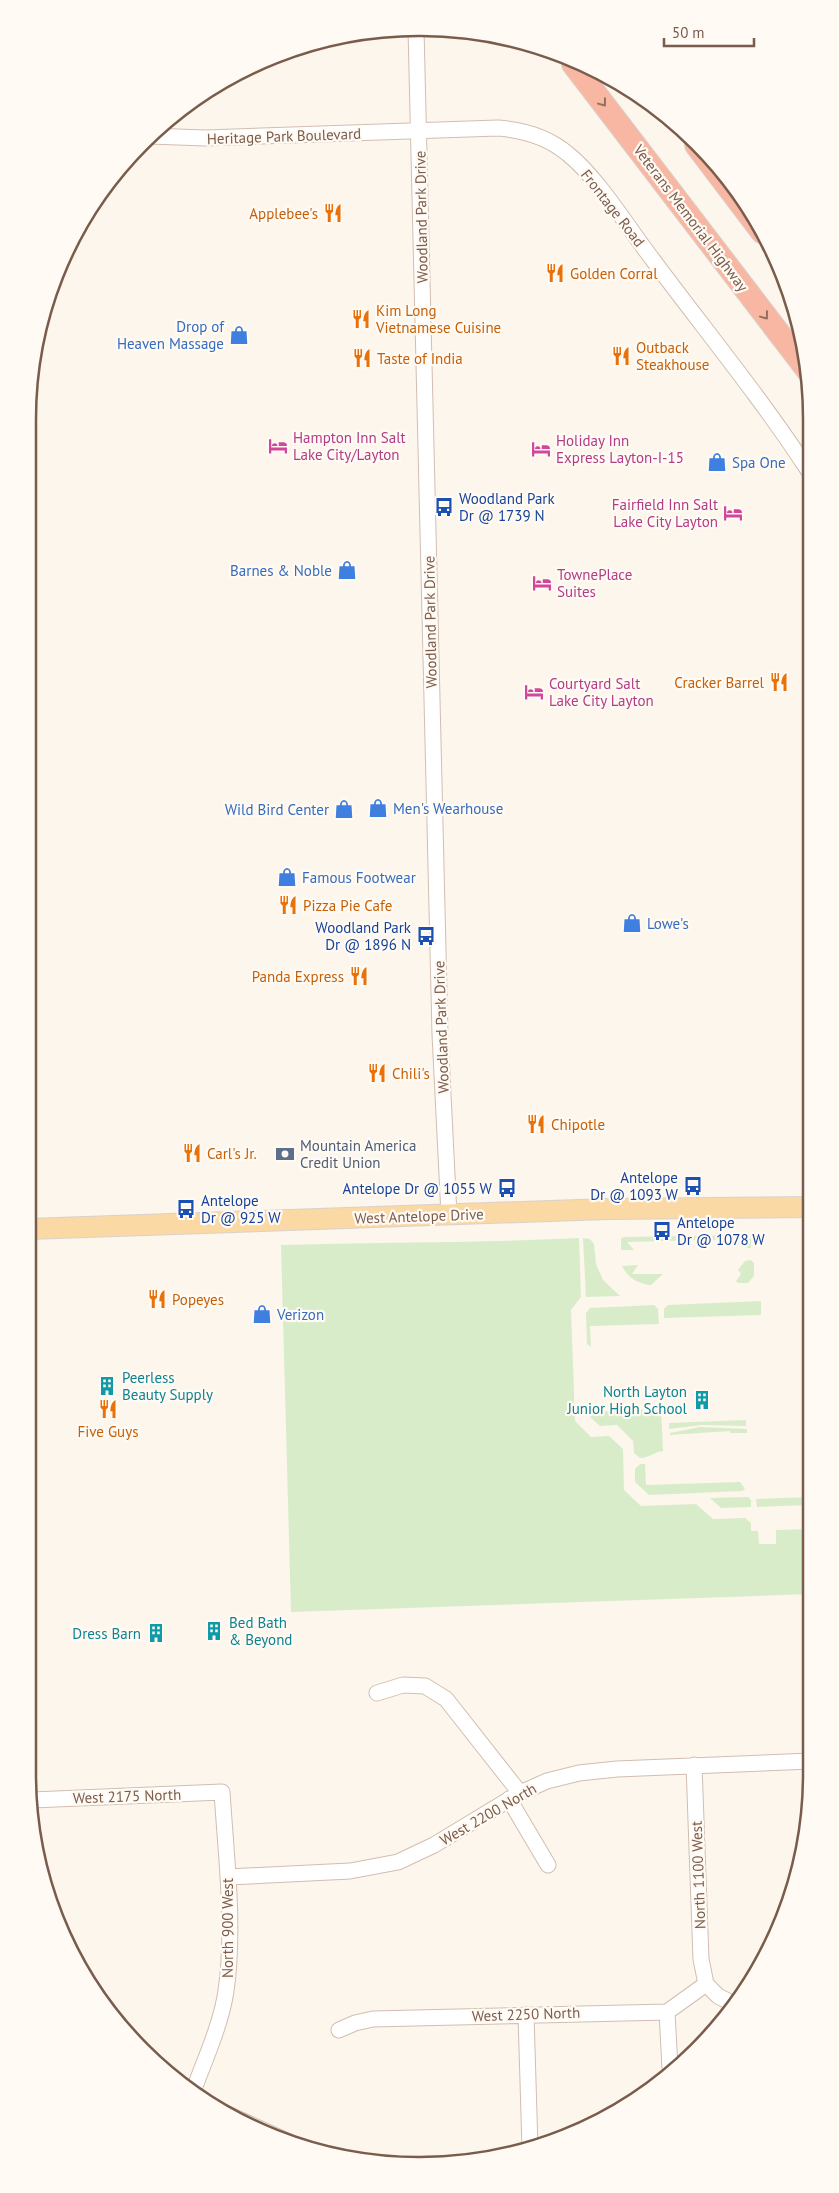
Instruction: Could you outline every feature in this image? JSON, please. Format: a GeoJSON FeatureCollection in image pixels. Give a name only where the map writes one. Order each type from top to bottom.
{"type":"FeatureCollection","features":[{"type":"Feature","properties":{"kind":"highway","name":"Veterans Memorial Highway"},"geometry":{"type":"LineString","coordinates":[[578,71],[797,357]]}},
{"type":"Feature","properties":{"kind":"main road","name":"West Antelope Drive"},"geometry":{"type":"LineString","coordinates":[[36,1229],[607,1209],[803,1207]]}},
{"type":"Feature","properties":{"kind":"street","name":"Woodland Park Drive"},"geometry":{"type":"LineString","coordinates":[[416,36],[440,1027],[449,1215]]}},
{"type":"Feature","properties":{"kind":"street","name":"Heritage Park Boulevard"},"geometry":{"type":"LineString","coordinates":[[162,136],[213,138],[506,129],[533,134],[554,144]]}},
{"type":"Feature","properties":{"kind":"street","name":"Frontage Road"},"geometry":{"type":"LineString","coordinates":[[554,144],[575,160],[600,189],[803,463]]}},
{"type":"Feature","properties":{"kind":"street"},"geometry":{"type":"LineString","coordinates":[[377,1693],[403,1685],[425,1686],[446,1699],[515,1796],[548,1865]]}},
{"type":"Feature","properties":{"kind":"street","name":"West 2200 North"},"geometry":{"type":"LineString","coordinates":[[228,1877],[350,1871],[398,1862],[434,1845],[515,1796],[548,1781],[579,1773],[617,1769],[803,1760]]}},
{"type":"Feature","properties":{"kind":"street","name":"North 1100 West"},"geometry":{"type":"LineString","coordinates":[[694,1765],[700,1958],[706,1984]]}},
{"type":"Feature","properties":{"kind":"street","name":"West 2175 North"},"geometry":{"type":"LineString","coordinates":[[37,1800],[222,1792]]}},
{"type":"Feature","properties":{"kind":"street","name":"North 900 West"},"geometry":{"type":"LineString","coordinates":[[196,2084],[216,2032],[226,1992],[229,1953],[228,1877],[222,1792]]}},
{"type":"Feature","properties":{"kind":"street"},"geometry":{"type":"LineString","coordinates":[[670,2064],[667,2012],[706,1984],[718,1996],[728,2001]]}},
{"type":"Feature","properties":{"kind":"street","name":"West 2250 North"},"geometry":{"type":"LineString","coordinates":[[339,2030],[355,2023],[373,2019],[667,2012]]}},
{"type":"Feature","properties":{"kind":"street"},"geometry":{"type":"LineString","coordinates":[[526,2015],[530,2140]]}},
{"type":"Feature","properties":{"kind":"green space"},"geometry":{"type":"Polygon","coordinates":[[[742,1235],[751,1239],[751,1248],[747,1248],[739,1239],[627,1242],[634,1250],[621,1250],[621,1238],[626,1237],[742,1235]]]}},
{"type":"Feature","properties":{"kind":"green space"},"geometry":{"type":"Polygon","coordinates":[[[579,1238],[581,1297],[571,1310],[575,1421],[591,1437],[609,1436],[623,1449],[624,1490],[641,1506],[696,1504],[713,1519],[745,1518],[751,1523],[751,1531],[758,1531],[759,1544],[776,1544],[776,1530],[803,1529],[803,1594],[291,1612],[281,1245],[579,1238]]]}},
{"type":"Feature","properties":{"kind":"green space"},"geometry":{"type":"Polygon","coordinates":[[[583,1238],[590,1239],[594,1244],[596,1264],[603,1280],[620,1296],[586,1297],[583,1238]]]}},
{"type":"Feature","properties":{"kind":"green space"},"geometry":{"type":"Polygon","coordinates":[[[751,1260],[754,1263],[754,1276],[748,1283],[738,1283],[736,1281],[741,1274],[738,1270],[745,1261],[751,1260]]]}},
{"type":"Feature","properties":{"kind":"green space"},"geometry":{"type":"Polygon","coordinates":[[[638,1265],[632,1274],[663,1274],[651,1285],[638,1282],[630,1277],[622,1266],[638,1265]]]}},
{"type":"Feature","properties":{"kind":"green space"},"geometry":{"type":"Polygon","coordinates":[[[761,1301],[761,1315],[664,1318],[664,1309],[668,1305],[761,1301]]]}},
{"type":"Feature","properties":{"kind":"green space"},"geometry":{"type":"Polygon","coordinates":[[[654,1305],[658,1309],[659,1324],[590,1326],[591,1347],[587,1344],[586,1313],[590,1308],[654,1305]]]}},
{"type":"Feature","properties":{"kind":"green space"},"geometry":{"type":"Polygon","coordinates":[[[661,1409],[663,1451],[643,1458],[634,1453],[633,1441],[617,1425],[600,1426],[590,1417],[593,1412],[661,1409]]]}},
{"type":"Feature","properties":{"kind":"green space"},"geometry":{"type":"Polygon","coordinates":[[[746,1420],[746,1426],[701,1425],[669,1429],[669,1423],[746,1420]]]}},
{"type":"Feature","properties":{"kind":"green space"},"geometry":{"type":"Polygon","coordinates":[[[700,1427],[747,1429],[747,1433],[730,1433],[730,1431],[670,1435],[670,1433],[700,1427]]]}},
{"type":"Feature","properties":{"kind":"green space"},"geometry":{"type":"Polygon","coordinates":[[[640,1464],[645,1464],[646,1485],[740,1482],[745,1489],[742,1491],[649,1495],[635,1482],[635,1469],[640,1464]]]}},
{"type":"Feature","properties":{"kind":"green space"},"geometry":{"type":"Polygon","coordinates":[[[748,1497],[751,1500],[751,1507],[721,1508],[710,1498],[748,1497]]]}},
{"type":"Feature","properties":{"kind":"green space"},"geometry":{"type":"Polygon","coordinates":[[[803,1497],[803,1505],[757,1507],[756,1499],[803,1497]]]}},
{"type":"Feature","properties":{"kind":"place","name":"Applebee's"},"geometry":{"type":"Point","coordinates":[333,213]}},
{"type":"Feature","properties":{"kind":"place","name":"Golden Corral"},"geometry":{"type":"Point","coordinates":[555,273]}},
{"type":"Feature","properties":{"kind":"place","name":"Kim Long Vietnamese Cuisine"},"geometry":{"type":"Point","coordinates":[361,319]}},
{"type":"Feature","properties":{"kind":"place","name":"Drop of Heaven Massage"},"geometry":{"type":"Point","coordinates":[239,335]}},
{"type":"Feature","properties":{"kind":"place","name":"Outback Steakhouse"},"geometry":{"type":"Point","coordinates":[621,356]}},
{"type":"Feature","properties":{"kind":"place","name":"Taste of India"},"geometry":{"type":"Point","coordinates":[362,358]}},
{"type":"Feature","properties":{"kind":"place","name":"Hampton Inn Salt Lake City/Layton"},"geometry":{"type":"Point","coordinates":[278,446]}},
{"type":"Feature","properties":{"kind":"place","name":"Holiday Inn Express Layton-I-15"},"geometry":{"type":"Point","coordinates":[541,449]}},
{"type":"Feature","properties":{"kind":"place","name":"Spa One"},"geometry":{"type":"Point","coordinates":[717,462]}},
{"type":"Feature","properties":{"kind":"place","name":"Woodland Park Dr @ 1739 N"},"geometry":{"type":"Point","coordinates":[444,507]}},
{"type":"Feature","properties":{"kind":"place","name":"Fairfield Inn Salt Lake City Layton"},"geometry":{"type":"Point","coordinates":[733,513]}},
{"type":"Feature","properties":{"kind":"place","name":"Barnes & Noble"},"geometry":{"type":"Point","coordinates":[347,570]}},
{"type":"Feature","properties":{"kind":"place","name":"TownePlace Suites"},"geometry":{"type":"Point","coordinates":[542,583]}},
{"type":"Feature","properties":{"kind":"place","name":"Cracker Barrel"},"geometry":{"type":"Point","coordinates":[779,682]}},
{"type":"Feature","properties":{"kind":"place","name":"Courtyard Salt Lake City Layton"},"geometry":{"type":"Point","coordinates":[534,692]}},
{"type":"Feature","properties":{"kind":"place","name":"Men's Wearhouse"},"geometry":{"type":"Point","coordinates":[378,808]}},
{"type":"Feature","properties":{"kind":"place","name":"Wild Bird Center"},"geometry":{"type":"Point","coordinates":[344,809]}},
{"type":"Feature","properties":{"kind":"place","name":"Famous Footwear"},"geometry":{"type":"Point","coordinates":[287,877]}},
{"type":"Feature","properties":{"kind":"place","name":"Pizza Pie Cafe"},"geometry":{"type":"Point","coordinates":[288,905]}},
{"type":"Feature","properties":{"kind":"place","name":"Lowe's"},"geometry":{"type":"Point","coordinates":[632,923]}},
{"type":"Feature","properties":{"kind":"place","name":"Woodland Park Dr @ 1896 N"},"geometry":{"type":"Point","coordinates":[426,936]}},
{"type":"Feature","properties":{"kind":"place","name":"Panda Express"},"geometry":{"type":"Point","coordinates":[359,976]}},
{"type":"Feature","properties":{"kind":"place","name":"Chili's"},"geometry":{"type":"Point","coordinates":[377,1073]}},
{"type":"Feature","properties":{"kind":"place","name":"Chipotle"},"geometry":{"type":"Point","coordinates":[536,1124]}},
{"type":"Feature","properties":{"kind":"place","name":"Carl's Jr."},"geometry":{"type":"Point","coordinates":[192,1153]}},
{"type":"Feature","properties":{"kind":"place","name":"Mountain America Credit Union"},"geometry":{"type":"Point","coordinates":[285,1154]}},
{"type":"Feature","properties":{"kind":"place","name":"Antelope Dr @ 1093 W"},"geometry":{"type":"Point","coordinates":[693,1186]}},
{"type":"Feature","properties":{"kind":"place","name":"Antelope Dr @ 1055 W"},"geometry":{"type":"Point","coordinates":[507,1188]}},
{"type":"Feature","properties":{"kind":"place","name":"Antelope Dr @ 925 W"},"geometry":{"type":"Point","coordinates":[186,1209]}},
{"type":"Feature","properties":{"kind":"place","name":"Antelope Dr @ 1078 W"},"geometry":{"type":"Point","coordinates":[662,1231]}},
{"type":"Feature","properties":{"kind":"place","name":"Popeyes"},"geometry":{"type":"Point","coordinates":[157,1299]}},
{"type":"Feature","properties":{"kind":"place","name":"Verizon"},"geometry":{"type":"Point","coordinates":[262,1314]}},
{"type":"Feature","properties":{"kind":"place","name":"Peerless Beauty Supply"},"geometry":{"type":"Point","coordinates":[107,1386]}},
{"type":"Feature","properties":{"kind":"place","name":"North Layton Junior High School"},"geometry":{"type":"Point","coordinates":[702,1400]}},
{"type":"Feature","properties":{"kind":"place","name":"Five Guys"},"geometry":{"type":"Point","coordinates":[108,1409]}},
{"type":"Feature","properties":{"kind":"place","name":"Bed Bath & Beyond"},"geometry":{"type":"Point","coordinates":[214,1631]}},
{"type":"Feature","properties":{"kind":"place","name":"Dress Barn"},"geometry":{"type":"Point","coordinates":[156,1633]}}]}
